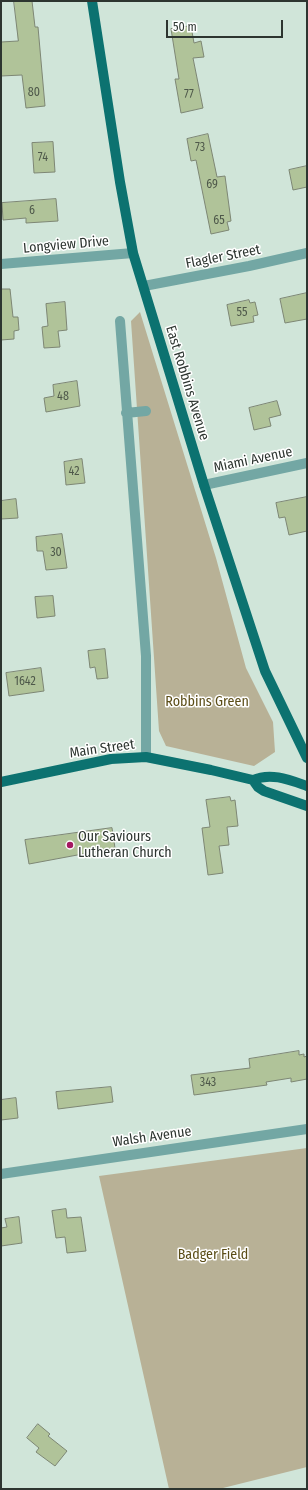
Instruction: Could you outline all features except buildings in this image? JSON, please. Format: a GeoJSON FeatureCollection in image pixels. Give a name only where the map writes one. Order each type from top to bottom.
{"type":"FeatureCollection","features":[{"type":"Feature","properties":{"kind":"main road","name":"East Robbins Avenue"},"geometry":{"type":"LineString","coordinates":[[92,1],[120,182],[134,253],[204,485],[265,671],[307,758]]}},
{"type":"Feature","properties":{"kind":"main road","name":"Main Street"},"geometry":{"type":"LineString","coordinates":[[1,782],[111,759],[146,757],[253,780]]}},
{"type":"Feature","properties":{"kind":"main road"},"geometry":{"type":"LineString","coordinates":[[307,786],[275,777],[266,776],[253,780],[258,788],[264,791],[307,806]]}},
{"type":"Feature","properties":{"kind":"street","name":"Longview Drive"},"geometry":{"type":"LineString","coordinates":[[1,264],[134,253]]}},
{"type":"Feature","properties":{"kind":"street","name":"Flagler Street"},"geometry":{"type":"LineString","coordinates":[[144,286],[249,266],[307,253]]}},
{"type":"Feature","properties":{"kind":"street"},"geometry":{"type":"LineString","coordinates":[[120,321],[146,656],[146,757]]}},
{"type":"Feature","properties":{"kind":"street"},"geometry":{"type":"LineString","coordinates":[[126,413],[146,411]]}},
{"type":"Feature","properties":{"kind":"street","name":"Miami Avenue"},"geometry":{"type":"LineString","coordinates":[[204,485],[307,463]]}},
{"type":"Feature","properties":{"kind":"street","name":"Walsh Avenue"},"geometry":{"type":"LineString","coordinates":[[1,1174],[307,1129]]}},
{"type":"Feature","properties":{"kind":"green space","name":"Robbins Green"},"geometry":{"type":"Polygon","coordinates":[[[140,312],[216,558],[246,668],[273,722],[275,752],[254,766],[166,746],[159,731],[131,321],[140,312]]]}},
{"type":"Feature","properties":{"kind":"green space","name":"Badger Field"},"geometry":{"type":"Polygon","coordinates":[[[307,1148],[307,1467],[219,1489],[169,1489],[99,1176],[307,1148]]]}},
{"type":"Feature","properties":{"kind":"place","name":"Our Saviours Lutheran Church"},"geometry":{"type":"Point","coordinates":[70,845]}}]}
